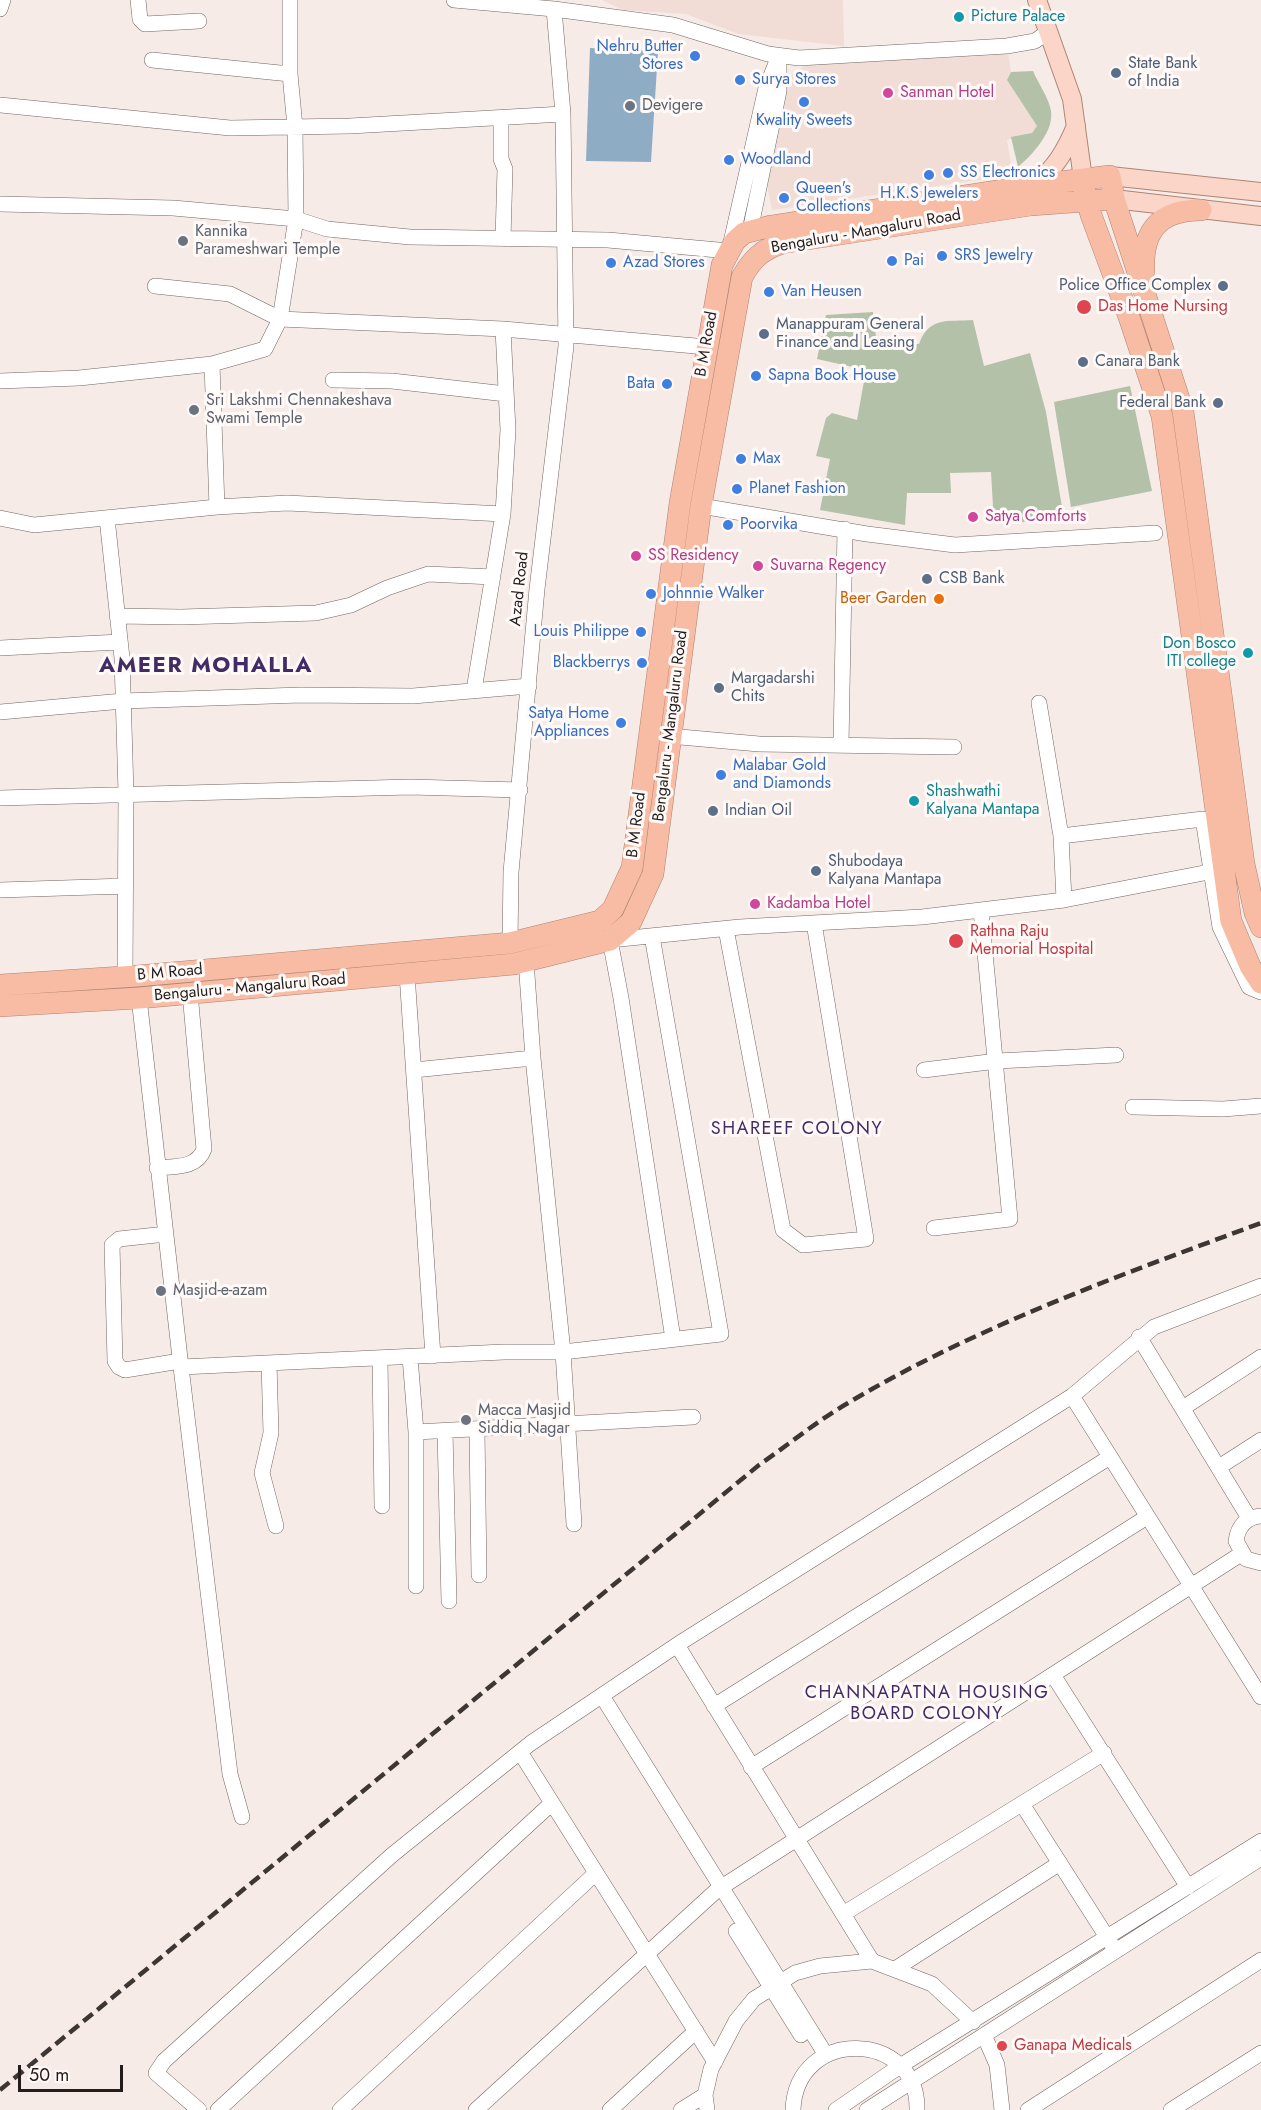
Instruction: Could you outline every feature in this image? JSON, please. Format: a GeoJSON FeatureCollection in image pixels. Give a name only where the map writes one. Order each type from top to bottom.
{"type":"FeatureCollection","features":[{"type":"Feature","properties":{"kind":"highway","name":"Bengaluru - Mangaluru Road"},"geometry":{"type":"LineString","coordinates":[[750,231],[814,218],[1034,184],[1110,176]]}},
{"type":"Feature","properties":{"kind":"highway"},"geometry":{"type":"LineString","coordinates":[[1110,176],[1114,199],[1183,411],[1244,864],[1255,913],[1261,927]]}},
{"type":"Feature","properties":{"kind":"highway"},"geometry":{"type":"LineString","coordinates":[[1083,179],[1086,200],[1162,416],[1231,921],[1260,985]]}},
{"type":"Feature","properties":{"kind":"highway","name":"Bengaluru - Mangaluru Road"},"geometry":{"type":"LineString","coordinates":[[0,1006],[139,998],[407,974],[526,961],[610,940],[631,922],[652,874],[701,506],[742,277],[751,261],[764,249],[782,243],[1030,205],[1114,199]]}},
{"type":"Feature","properties":{"kind":"highway"},"geometry":{"type":"LineString","coordinates":[[1148,298],[1143,254],[1144,245],[1152,229],[1180,210],[1201,210]]}},
{"type":"Feature","properties":{"kind":"highway"},"geometry":{"type":"LineString","coordinates":[[750,231],[735,241],[726,258],[751,261]]}},
{"type":"Feature","properties":{"kind":"highway","name":"B M Road"},"geometry":{"type":"LineString","coordinates":[[0,985],[125,977],[510,943],[600,921],[614,909],[632,868],[680,503],[707,347],[726,258]]}},
{"type":"Feature","properties":{"kind":"highway"},"geometry":{"type":"LineString","coordinates":[[636,830],[657,832]]}},
{"type":"Feature","properties":{"kind":"main road"},"geometry":{"type":"LineString","coordinates":[[1037,0],[1072,99],[1083,179]]}},
{"type":"Feature","properties":{"kind":"main road"},"geometry":{"type":"LineString","coordinates":[[1034,184],[1057,163],[1067,149],[1077,124]]}},
{"type":"Feature","properties":{"kind":"main road","name":"Bengaluru - Mangaluru Road"},"geometry":{"type":"LineString","coordinates":[[1110,176],[1261,192]]}},
{"type":"Feature","properties":{"kind":"main road"},"geometry":{"type":"LineString","coordinates":[[1114,199],[1261,216]]}},
{"type":"Feature","properties":{"kind":"street"},"geometry":{"type":"LineString","coordinates":[[0,9],[3,0]]}},
{"type":"Feature","properties":{"kind":"street"},"geometry":{"type":"LineString","coordinates":[[138,0],[140,19],[145,24],[199,21]]}},
{"type":"Feature","properties":{"kind":"street"},"geometry":{"type":"LineString","coordinates":[[0,381],[80,378],[212,364],[265,349],[280,319],[296,219],[295,127],[290,74],[290,0]]}},
{"type":"Feature","properties":{"kind":"street"},"geometry":{"type":"LineString","coordinates":[[454,0],[554,9],[580,6],[674,25],[779,56],[799,58],[1007,46],[1035,41],[1049,31]]}},
{"type":"Feature","properties":{"kind":"street","name":"Azad Road"},"geometry":{"type":"LineString","coordinates":[[510,943],[511,872],[566,346],[563,114],[554,9]]}},
{"type":"Feature","properties":{"kind":"street"},"geometry":{"type":"LineString","coordinates":[[750,231],[779,91],[779,56]]}},
{"type":"Feature","properties":{"kind":"street"},"geometry":{"type":"LineString","coordinates":[[0,204],[172,208],[296,219],[327,229],[410,237],[565,239],[726,258],[766,87],[779,56]]}},
{"type":"Feature","properties":{"kind":"street"},"geometry":{"type":"LineString","coordinates":[[152,60],[290,74]]}},
{"type":"Feature","properties":{"kind":"street"},"geometry":{"type":"LineString","coordinates":[[0,105],[230,128],[563,114]]}},
{"type":"Feature","properties":{"kind":"street"},"geometry":{"type":"LineString","coordinates":[[501,118],[501,159],[505,169],[503,239]]}},
{"type":"Feature","properties":{"kind":"street"},"geometry":{"type":"LineString","coordinates":[[155,286],[230,294],[280,319],[503,329],[707,347]]}},
{"type":"Feature","properties":{"kind":"street"},"geometry":{"type":"LineString","coordinates":[[474,690],[503,514],[508,430],[503,329]]}},
{"type":"Feature","properties":{"kind":"street"},"geometry":{"type":"LineString","coordinates":[[212,364],[217,507]]}},
{"type":"Feature","properties":{"kind":"street"},"geometry":{"type":"LineString","coordinates":[[333,380],[392,381],[506,394]]}},
{"type":"Feature","properties":{"kind":"street"},"geometry":{"type":"LineString","coordinates":[[0,518],[34,525],[217,507],[287,503],[503,514]]}},
{"type":"Feature","properties":{"kind":"street"},"geometry":{"type":"LineString","coordinates":[[701,506],[955,545],[1155,533]]}},
{"type":"Feature","properties":{"kind":"street"},"geometry":{"type":"LineString","coordinates":[[107,518],[120,642],[123,701],[126,794],[125,977]]}},
{"type":"Feature","properties":{"kind":"street"},"geometry":{"type":"LineString","coordinates":[[842,745],[845,529]]}},
{"type":"Feature","properties":{"kind":"street"},"geometry":{"type":"LineString","coordinates":[[117,616],[181,617],[316,613],[351,605],[387,588],[428,574],[493,577]]}},
{"type":"Feature","properties":{"kind":"street"},"geometry":{"type":"LineString","coordinates":[[0,648],[120,642]]}},
{"type":"Feature","properties":{"kind":"street"},"geometry":{"type":"LineString","coordinates":[[0,712],[123,701],[301,695],[413,696],[529,686]]}},
{"type":"Feature","properties":{"kind":"street"},"geometry":{"type":"LineString","coordinates":[[1039,703],[1061,836],[1064,900]]}},
{"type":"Feature","properties":{"kind":"street"},"geometry":{"type":"LineString","coordinates":[[669,736],[759,744],[954,747]]}},
{"type":"Feature","properties":{"kind":"street"},"geometry":{"type":"LineString","coordinates":[[0,798],[410,787],[520,790]]}},
{"type":"Feature","properties":{"kind":"street"},"geometry":{"type":"LineString","coordinates":[[1061,836],[1203,819],[1209,872],[1220,927],[1249,987],[1260,985]]}},
{"type":"Feature","properties":{"kind":"street"},"geometry":{"type":"LineString","coordinates":[[673,1339],[621,998],[610,940],[981,910],[1064,900],[1209,872]]}},
{"type":"Feature","properties":{"kind":"street"},"geometry":{"type":"LineString","coordinates":[[0,890],[126,886]]}},
{"type":"Feature","properties":{"kind":"street"},"geometry":{"type":"LineString","coordinates":[[934,1228],[1010,1220],[997,1061],[981,910]]}},
{"type":"Feature","properties":{"kind":"street"},"geometry":{"type":"LineString","coordinates":[[726,929],[783,1230],[803,1245],[817,1246],[866,1239],[814,923]]}},
{"type":"Feature","properties":{"kind":"street"},"geometry":{"type":"LineString","coordinates":[[166,1234],[119,1239],[112,1245],[115,1361],[125,1370],[181,1364],[269,1363],[504,1352],[563,1352],[721,1334],[652,936]]}},
{"type":"Feature","properties":{"kind":"street"},"geometry":{"type":"LineString","coordinates":[[526,961],[533,1058],[563,1352],[574,1524]]}},
{"type":"Feature","properties":{"kind":"street"},"geometry":{"type":"LineString","coordinates":[[407,974],[433,1356]]}},
{"type":"Feature","properties":{"kind":"street"},"geometry":{"type":"LineString","coordinates":[[157,1168],[192,1164],[200,1157],[204,1149],[190,993]]}},
{"type":"Feature","properties":{"kind":"street"},"geometry":{"type":"LineString","coordinates":[[139,998],[157,1168],[230,1774],[242,1817]]}},
{"type":"Feature","properties":{"kind":"street"},"geometry":{"type":"LineString","coordinates":[[924,1070],[997,1061],[1116,1055]]}},
{"type":"Feature","properties":{"kind":"street"},"geometry":{"type":"LineString","coordinates":[[414,1070],[533,1058]]}},
{"type":"Feature","properties":{"kind":"street"},"geometry":{"type":"LineString","coordinates":[[1132,1107],[1223,1109],[1261,1106]]}},
{"type":"Feature","properties":{"kind":"street"},"geometry":{"type":"LineString","coordinates":[[199,2110],[156,2073],[164,2061],[392,1855],[520,1752],[677,1645],[1072,1396],[1139,1337],[1154,1327],[1261,1286]]}},
{"type":"Feature","properties":{"kind":"street"},"geometry":{"type":"LineString","coordinates":[[1139,1337],[1219,1467],[1255,1517],[1239,1528],[1237,1534],[1241,1554],[1253,1562],[1261,1563]]}},
{"type":"Feature","properties":{"kind":"street"},"geometry":{"type":"LineString","coordinates":[[410,1357],[416,1432],[416,1586]]}},
{"type":"Feature","properties":{"kind":"street"},"geometry":{"type":"LineString","coordinates":[[1183,1408],[1261,1357]]}},
{"type":"Feature","properties":{"kind":"street"},"geometry":{"type":"LineString","coordinates":[[380,1358],[382,1506]]}},
{"type":"Feature","properties":{"kind":"street"},"geometry":{"type":"LineString","coordinates":[[269,1363],[271,1433],[262,1466],[276,1526]]}},
{"type":"Feature","properties":{"kind":"street"},"geometry":{"type":"LineString","coordinates":[[1072,1396],[1261,1697]]}},
{"type":"Feature","properties":{"kind":"street"},"geometry":{"type":"LineString","coordinates":[[416,1432],[477,1431],[693,1416]]}},
{"type":"Feature","properties":{"kind":"street"},"geometry":{"type":"LineString","coordinates":[[445,1431],[449,1600]]}},
{"type":"Feature","properties":{"kind":"street"},"geometry":{"type":"LineString","coordinates":[[477,1431],[479,1575]]}},
{"type":"Feature","properties":{"kind":"street"},"geometry":{"type":"LineString","coordinates":[[1219,1467],[1261,1440]]}},
{"type":"Feature","properties":{"kind":"street"},"geometry":{"type":"LineString","coordinates":[[714,1706],[1110,1457]]}},
{"type":"Feature","properties":{"kind":"street"},"geometry":{"type":"LineString","coordinates":[[751,1767],[1147,1517]]}},
{"type":"Feature","properties":{"kind":"street"},"geometry":{"type":"LineString","coordinates":[[476,2110],[646,1953],[718,1890],[795,1838],[1191,1588],[1241,1554]]}},
{"type":"Feature","properties":{"kind":"street"},"geometry":{"type":"LineString","coordinates":[[677,1645],[872,1961]]}},
{"type":"Feature","properties":{"kind":"street"},"geometry":{"type":"LineString","coordinates":[[1053,1675],[1188,1887]]}},
{"type":"Feature","properties":{"kind":"street"},"geometry":{"type":"LineString","coordinates":[[598,1699],[774,1984],[822,2057]]}},
{"type":"Feature","properties":{"kind":"street"},"geometry":{"type":"LineString","coordinates":[[520,1752],[715,2062]]}},
{"type":"Feature","properties":{"kind":"street"},"geometry":{"type":"LineString","coordinates":[[843,1914],[1104,1754]]}},
{"type":"Feature","properties":{"kind":"street"},"geometry":{"type":"LineString","coordinates":[[218,2110],[552,1803]]}},
{"type":"Feature","properties":{"kind":"street"},"geometry":{"type":"LineString","coordinates":[[1022,1804],[1111,1944]]}},
{"type":"Feature","properties":{"kind":"street"},"geometry":{"type":"LineString","coordinates":[[867,2110],[984,2035],[1188,1887],[1261,1841]]}},
{"type":"Feature","properties":{"kind":"street"},"geometry":{"type":"LineString","coordinates":[[836,2110],[900,2066],[973,2022],[1261,1858]]}},
{"type":"Feature","properties":{"kind":"street"},"geometry":{"type":"LineString","coordinates":[[895,1970],[1060,1863]]}},
{"type":"Feature","properties":{"kind":"street"},"geometry":{"type":"LineString","coordinates":[[340,2110],[596,1873]]}},
{"type":"Feature","properties":{"kind":"street"},"geometry":{"type":"LineString","coordinates":[[1028,2110],[1261,1960]]}},
{"type":"Feature","properties":{"kind":"street"},"geometry":{"type":"LineString","coordinates":[[681,2110],[706,2103],[715,2062],[736,2021],[754,1999],[774,1984],[795,1973],[820,1965],[872,1961],[932,1984],[973,2022]]}},
{"type":"Feature","properties":{"kind":"street"},"geometry":{"type":"LineString","coordinates":[[610,2110],[696,2031]]}},
{"type":"Feature","properties":{"kind":"street"},"geometry":{"type":"LineString","coordinates":[[984,2035],[997,2065],[1002,2110]]}},
{"type":"Feature","properties":{"kind":"street"},"geometry":{"type":"LineString","coordinates":[[793,2110],[800,2081],[822,2057],[841,2049],[865,2049],[888,2056],[900,2066],[911,2082],[917,2101],[917,2110]]}},
{"type":"Feature","properties":{"kind":"street"},"geometry":{"type":"LineString","coordinates":[[1171,2110],[1261,2053]]}},
{"type":"Feature","properties":{"kind":"shaded area"},"geometry":{"type":"Polygon","coordinates":[[[602,0],[843,0],[844,46],[738,34],[686,14],[623,10],[602,0]]]}},
{"type":"Feature","properties":{"kind":"shaded area"},"geometry":{"type":"Polygon","coordinates":[[[1007,46],[1011,72],[1007,80],[1037,126],[1032,133],[1007,140],[1013,175],[772,210],[766,180],[779,91],[794,72],[822,56],[1007,46]]]}},
{"type":"Feature","properties":{"kind":"green space"},"geometry":{"type":"Polygon","coordinates":[[[1033,71],[1048,101],[1051,119],[1046,135],[1018,167],[1011,137],[1032,133],[1037,126],[1007,80],[1011,72],[1033,71]]]}},
{"type":"Feature","properties":{"kind":"green space"},"geometry":{"type":"Polygon","coordinates":[[[873,312],[877,346],[919,344],[928,329],[940,322],[973,320],[984,366],[1030,353],[1046,412],[1064,519],[994,524],[991,472],[950,473],[951,493],[907,493],[905,525],[820,510],[830,459],[816,456],[826,418],[832,413],[857,420],[866,370],[817,359],[826,315],[873,312]]]}},
{"type":"Feature","properties":{"kind":"green space"},"geometry":{"type":"Polygon","coordinates":[[[1130,386],[1152,491],[1071,507],[1054,402],[1130,386]]]}},
{"type":"Feature","properties":{"kind":"water"},"geometry":{"type":"Polygon","coordinates":[[[590,48],[658,51],[651,162],[586,161],[590,48]]]}},
{"type":"Feature","properties":{"kind":"railway"},"geometry":{"type":"LineString","coordinates":[[0,2090],[759,1465],[825,1417],[897,1375],[998,1326],[1261,1223]]}},
{"type":"Feature","properties":{"kind":"place","name":"Picture Palace"},"geometry":{"type":"Point","coordinates":[959,17]}},
{"type":"Feature","properties":{"kind":"place","name":"Nehru Butter Stores"},"geometry":{"type":"Point","coordinates":[695,56]}},
{"type":"Feature","properties":{"kind":"place","name":"State Bank of India"},"geometry":{"type":"Point","coordinates":[1116,73]}},
{"type":"Feature","properties":{"kind":"place","name":"Surya Stores"},"geometry":{"type":"Point","coordinates":[740,80]}},
{"type":"Feature","properties":{"kind":"place","name":"Sanman Hotel"},"geometry":{"type":"Point","coordinates":[888,93]}},
{"type":"Feature","properties":{"kind":"place","name":"Kwality Sweets"},"geometry":{"type":"Point","coordinates":[804,102]}},
{"type":"Feature","properties":{"kind":"place","name":"Devigere"},"geometry":{"type":"Point","coordinates":[630,106]}},
{"type":"Feature","properties":{"kind":"place","name":"Woodland"},"geometry":{"type":"Point","coordinates":[729,160]}},
{"type":"Feature","properties":{"kind":"place","name":"SS Electronics"},"geometry":{"type":"Point","coordinates":[948,173]}},
{"type":"Feature","properties":{"kind":"place","name":"H.K.S Jewelers"},"geometry":{"type":"Point","coordinates":[929,175]}},
{"type":"Feature","properties":{"kind":"place","name":"Queen's Collections"},"geometry":{"type":"Point","coordinates":[784,198]}},
{"type":"Feature","properties":{"kind":"place","name":"Kannika Parameshwari Temple"},"geometry":{"type":"Point","coordinates":[183,241]}},
{"type":"Feature","properties":{"kind":"place","name":"SRS Jewelry"},"geometry":{"type":"Point","coordinates":[942,256]}},
{"type":"Feature","properties":{"kind":"place","name":"Pai"},"geometry":{"type":"Point","coordinates":[892,261]}},
{"type":"Feature","properties":{"kind":"place","name":"Azad Stores"},"geometry":{"type":"Point","coordinates":[611,263]}},
{"type":"Feature","properties":{"kind":"place","name":"Police Office Complex"},"geometry":{"type":"Point","coordinates":[1223,286]}},
{"type":"Feature","properties":{"kind":"place","name":"Van Heusen"},"geometry":{"type":"Point","coordinates":[769,292]}},
{"type":"Feature","properties":{"kind":"place","name":"Das Home Nursing"},"geometry":{"type":"Point","coordinates":[1084,307]}},
{"type":"Feature","properties":{"kind":"place","name":"Manappuram General Finance and Leasing"},"geometry":{"type":"Point","coordinates":[764,334]}},
{"type":"Feature","properties":{"kind":"place","name":"Canara Bank"},"geometry":{"type":"Point","coordinates":[1083,362]}},
{"type":"Feature","properties":{"kind":"place","name":"Sapna Book House"},"geometry":{"type":"Point","coordinates":[756,376]}},
{"type":"Feature","properties":{"kind":"place","name":"Bata"},"geometry":{"type":"Point","coordinates":[667,384]}},
{"type":"Feature","properties":{"kind":"place","name":"Federal Bank"},"geometry":{"type":"Point","coordinates":[1218,403]}},
{"type":"Feature","properties":{"kind":"place","name":"Sri Lakshmi Chennakeshava Swami Temple"},"geometry":{"type":"Point","coordinates":[194,410]}},
{"type":"Feature","properties":{"kind":"place","name":"Max"},"geometry":{"type":"Point","coordinates":[741,459]}},
{"type":"Feature","properties":{"kind":"place","name":"Planet Fashion"},"geometry":{"type":"Point","coordinates":[737,489]}},
{"type":"Feature","properties":{"kind":"place","name":"Satya Comforts"},"geometry":{"type":"Point","coordinates":[973,517]}},
{"type":"Feature","properties":{"kind":"place","name":"Poorvika"},"geometry":{"type":"Point","coordinates":[728,525]}},
{"type":"Feature","properties":{"kind":"place","name":"SS Residency"},"geometry":{"type":"Point","coordinates":[636,556]}},
{"type":"Feature","properties":{"kind":"place","name":"Suvarna Regency"},"geometry":{"type":"Point","coordinates":[758,566]}},
{"type":"Feature","properties":{"kind":"place","name":"CSB Bank"},"geometry":{"type":"Point","coordinates":[927,579]}},
{"type":"Feature","properties":{"kind":"place","name":"Johnnie Walker"},"geometry":{"type":"Point","coordinates":[651,594]}},
{"type":"Feature","properties":{"kind":"place","name":"Beer Garden"},"geometry":{"type":"Point","coordinates":[939,599]}},
{"type":"Feature","properties":{"kind":"place","name":"Louis Philippe"},"geometry":{"type":"Point","coordinates":[641,632]}},
{"type":"Feature","properties":{"kind":"place","name":"Don Bosco ITI college"},"geometry":{"type":"Point","coordinates":[1248,653]}},
{"type":"Feature","properties":{"kind":"place","name":"Blackberrys"},"geometry":{"type":"Point","coordinates":[642,663]}},
{"type":"Feature","properties":{"kind":"place","name":"Margadarshi Chits"},"geometry":{"type":"Point","coordinates":[719,688]}},
{"type":"Feature","properties":{"kind":"place","name":"Satya Home Appliances"},"geometry":{"type":"Point","coordinates":[621,723]}},
{"type":"Feature","properties":{"kind":"place","name":"Malabar Gold and Diamonds"},"geometry":{"type":"Point","coordinates":[721,775]}},
{"type":"Feature","properties":{"kind":"place","name":"Shashwathi Kalyana Mantapa"},"geometry":{"type":"Point","coordinates":[914,801]}},
{"type":"Feature","properties":{"kind":"place","name":"Indian Oil"},"geometry":{"type":"Point","coordinates":[713,811]}},
{"type":"Feature","properties":{"kind":"place","name":"Shubodaya Kalyana Mantapa"},"geometry":{"type":"Point","coordinates":[816,871]}},
{"type":"Feature","properties":{"kind":"place","name":"Kadamba Hotel"},"geometry":{"type":"Point","coordinates":[755,904]}},
{"type":"Feature","properties":{"kind":"place","name":"Rathna Raju Memorial Hospital"},"geometry":{"type":"Point","coordinates":[956,941]}},
{"type":"Feature","properties":{"kind":"place","name":"Masjid-e-azam"},"geometry":{"type":"Point","coordinates":[161,1291]}},
{"type":"Feature","properties":{"kind":"place","name":"Macca Masjid Siddiq Nagar"},"geometry":{"type":"Point","coordinates":[466,1420]}},
{"type":"Feature","properties":{"kind":"place","name":"Ganapa Medicals"},"geometry":{"type":"Point","coordinates":[1002,2046]}},
{"type":"Feature","properties":{"kind":"district","name":"AMEER MOHALLA"},"geometry":{"type":"Point","coordinates":[206,667]}},
{"type":"Feature","properties":{"kind":"district","name":"SHAREEF COLONY"},"geometry":{"type":"Point","coordinates":[797,1130]}},
{"type":"Feature","properties":{"kind":"district","name":"CHANNAPATNA HOUSING BOARD COLONY"},"geometry":{"type":"Point","coordinates":[927,1704]}}]}
